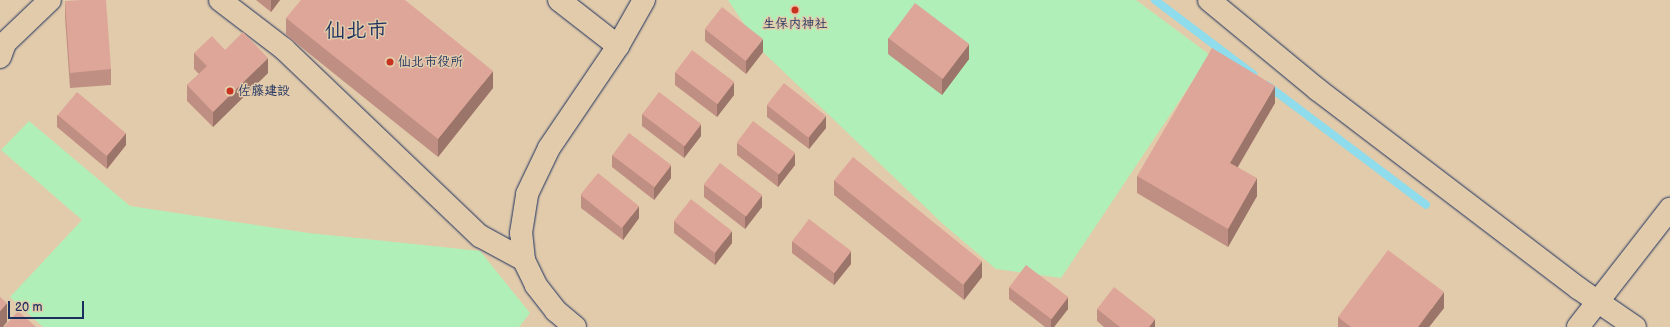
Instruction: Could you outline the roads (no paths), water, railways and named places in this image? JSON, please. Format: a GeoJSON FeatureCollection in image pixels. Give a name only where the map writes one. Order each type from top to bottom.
{"type":"FeatureCollection","features":[{"type":"Feature","properties":{"kind":"street"},"geometry":{"type":"LineString","coordinates":[[0,57],[5,43],[50,0]]}},
{"type":"Feature","properties":{"kind":"street"},"geometry":{"type":"LineString","coordinates":[[220,0],[284,49],[480,236],[524,260]]}},
{"type":"Feature","properties":{"kind":"street"},"geometry":{"type":"LineString","coordinates":[[559,0],[618,46]]}},
{"type":"Feature","properties":{"kind":"street"},"geometry":{"type":"LineString","coordinates":[[575,327],[556,311],[536,286],[524,260],[521,233],[527,194],[549,148],[618,46],[644,0]]}},
{"type":"Feature","properties":{"kind":"street"},"geometry":{"type":"LineString","coordinates":[[1209,0],[1318,90],[1597,301],[1635,327]]}},
{"type":"Feature","properties":{"kind":"street"},"geometry":{"type":"LineString","coordinates":[[1578,327],[1670,208]]}},
{"type":"Feature","properties":{"kind":"waterway"},"geometry":{"type":"LineString","coordinates":[[1155,0],[1253,74]]}},
{"type":"Feature","properties":{"kind":"waterway"},"geometry":{"type":"LineString","coordinates":[[1267,85],[1426,205]]}},
{"type":"Feature","properties":{"kind":"place","name":"生保内神社"},"geometry":{"type":"Point","coordinates":[795,10]}},
{"type":"Feature","properties":{"kind":"place","name":"仙北市役所"},"geometry":{"type":"Point","coordinates":[390,62]}},
{"type":"Feature","properties":{"kind":"place","name":"佐藤建設"},"geometry":{"type":"Point","coordinates":[230,91]}},
{"type":"Feature","properties":{"kind":"district","name":"仙北市"},"geometry":{"type":"Point","coordinates":[356,31]}}]}
